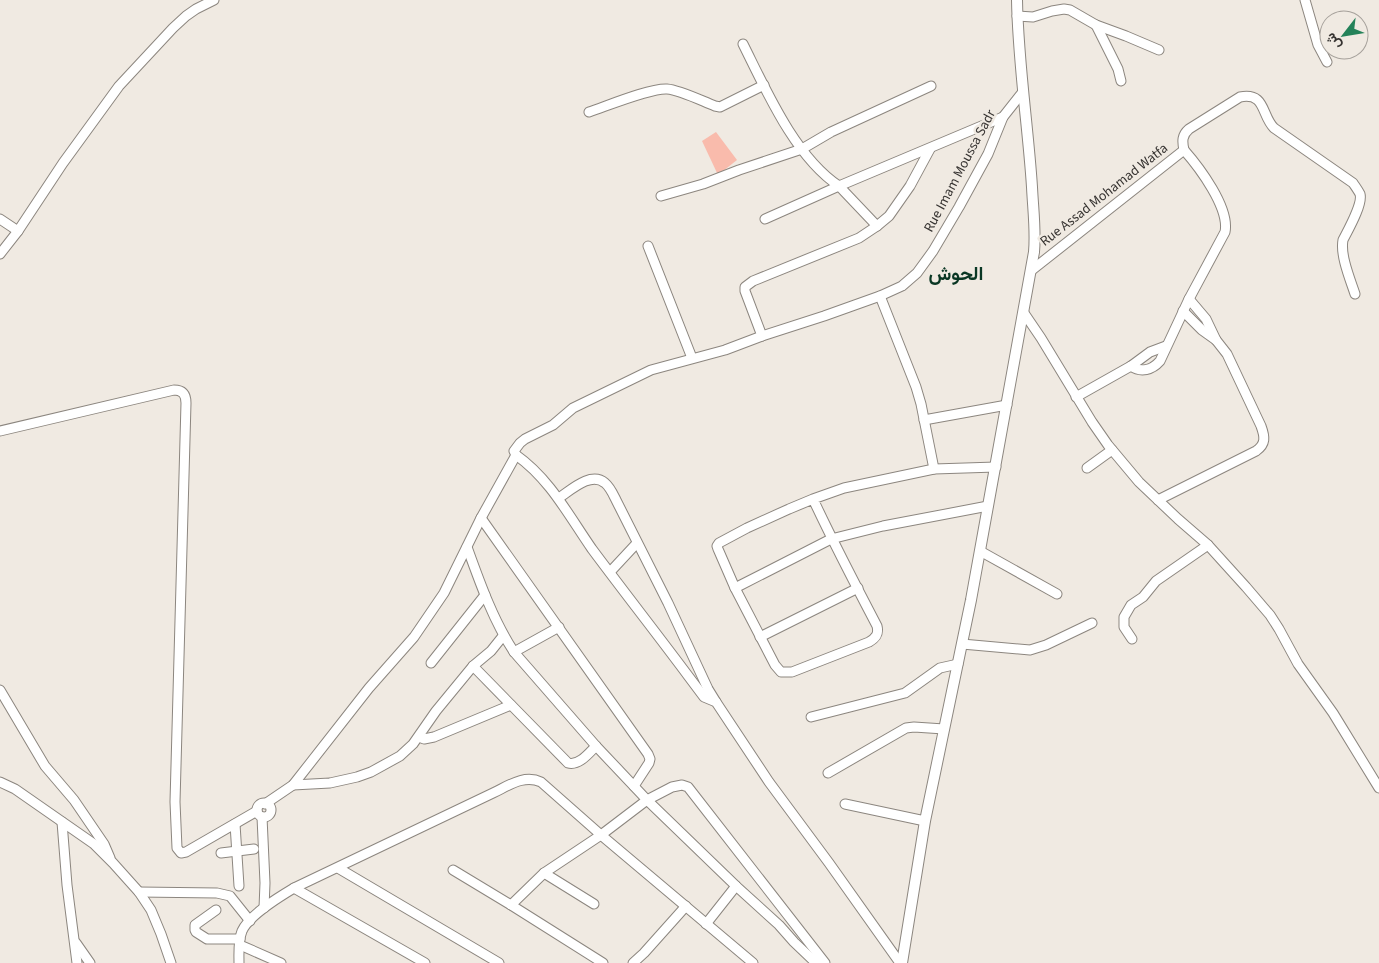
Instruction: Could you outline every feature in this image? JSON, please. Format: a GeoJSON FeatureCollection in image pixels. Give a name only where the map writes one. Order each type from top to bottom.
{"type":"FeatureCollection","features":[{"type":"Feature","properties":{"kind":"main road"},"geometry":{"type":"LineString","coordinates":[[901,963],[926,821],[980,552],[1032,270],[1035,231],[1029,148],[1022,93],[1017,0]]}},
{"type":"Feature","properties":{"kind":"street"},"geometry":{"type":"LineString","coordinates":[[0,254],[18,231],[63,163],[120,86],[186,16],[214,0]]}},
{"type":"Feature","properties":{"kind":"street"},"geometry":{"type":"LineString","coordinates":[[1305,0],[1318,45],[1327,62]]}},
{"type":"Feature","properties":{"kind":"street"},"geometry":{"type":"LineString","coordinates":[[1017,16],[1033,17],[1052,11],[1070,10],[1096,25],[1159,50]]}},
{"type":"Feature","properties":{"kind":"street"},"geometry":{"type":"LineString","coordinates":[[1096,25],[1118,69],[1121,80]]}},
{"type":"Feature","properties":{"kind":"street"},"geometry":{"type":"LineString","coordinates":[[743,44],[785,124],[802,149],[825,176],[840,186],[877,226]]}},
{"type":"Feature","properties":{"kind":"street"},"geometry":{"type":"LineString","coordinates":[[590,112],[644,94],[666,89],[720,107],[764,86]]}},
{"type":"Feature","properties":{"kind":"street"},"geometry":{"type":"LineString","coordinates":[[661,196],[703,184],[802,149],[831,132],[931,86]]}},
{"type":"Feature","properties":{"kind":"street","name":"Rue Imam Moussa Sadr"},"geometry":{"type":"LineString","coordinates":[[0,430],[174,390],[183,392],[186,403],[175,802],[177,848],[181,852],[186,852],[235,824],[260,814],[259,806],[268,807],[292,785],[369,688],[414,637],[444,593],[480,518],[516,455],[514,452],[520,443],[553,425],[573,408],[652,370],[725,350],[880,296],[902,286],[925,263],[988,154],[1003,117],[1022,93]]}},
{"type":"Feature","properties":{"kind":"street"},"geometry":{"type":"LineString","coordinates":[[1184,150],[1182,144],[1183,136],[1189,129],[1240,97],[1257,99],[1263,106],[1267,119],[1274,128],[1352,183],[1359,191],[1359,203],[1342,245],[1354,294]]}},
{"type":"Feature","properties":{"kind":"street"},"geometry":{"type":"LineString","coordinates":[[765,219],[1003,117]]}},
{"type":"Feature","properties":{"kind":"street"},"geometry":{"type":"LineString","coordinates":[[762,336],[745,291],[747,284],[859,238],[877,226],[889,216],[910,186],[930,149]]}},
{"type":"Feature","properties":{"kind":"street","name":"Rue Assad Mohamad Watfa"},"geometry":{"type":"LineString","coordinates":[[1032,270],[1184,150],[1196,164],[1213,191],[1226,227],[1223,237],[1189,299],[1160,361],[1147,370],[1136,370],[1131,366]]}},
{"type":"Feature","properties":{"kind":"street"},"geometry":{"type":"LineString","coordinates":[[0,219],[18,231]]}},
{"type":"Feature","properties":{"kind":"street"},"geometry":{"type":"LineString","coordinates":[[648,246],[692,358]]}},
{"type":"Feature","properties":{"kind":"street"},"geometry":{"type":"LineString","coordinates":[[880,296],[916,387],[934,470]]}},
{"type":"Feature","properties":{"kind":"street"},"geometry":{"type":"LineString","coordinates":[[1158,500],[1256,451],[1261,448],[1264,439],[1261,426],[1227,354],[1216,340],[1206,319],[1189,299]]}},
{"type":"Feature","properties":{"kind":"street"},"geometry":{"type":"LineString","coordinates":[[1183,312],[1216,340]]}},
{"type":"Feature","properties":{"kind":"street"},"geometry":{"type":"LineString","coordinates":[[1024,313],[1076,398],[1112,450],[1139,482],[1208,545],[1270,615],[1298,664],[1333,713],[1379,788]]}},
{"type":"Feature","properties":{"kind":"street"},"geometry":{"type":"LineString","coordinates":[[1076,398],[1131,366],[1150,352],[1166,346]]}},
{"type":"Feature","properties":{"kind":"street"},"geometry":{"type":"LineString","coordinates":[[924,420],[1007,405]]}},
{"type":"Feature","properties":{"kind":"street"},"geometry":{"type":"LineString","coordinates":[[1087,468],[1112,450]]}},
{"type":"Feature","properties":{"kind":"street"},"geometry":{"type":"LineString","coordinates":[[516,455],[559,498],[592,548],[704,697],[716,702]]}},
{"type":"Feature","properties":{"kind":"street"},"geometry":{"type":"LineString","coordinates":[[813,499],[831,539],[858,588],[878,631],[877,636],[869,642],[786,673],[774,665],[718,549],[719,543],[747,528],[813,499],[844,488],[934,470],[996,467]]}},
{"type":"Feature","properties":{"kind":"street"},"geometry":{"type":"LineString","coordinates":[[559,498],[588,480],[599,479],[608,486],[708,689],[768,782],[901,963]]}},
{"type":"Feature","properties":{"kind":"street"},"geometry":{"type":"LineString","coordinates":[[736,588],[831,539],[883,526],[988,506]]}},
{"type":"Feature","properties":{"kind":"street"},"geometry":{"type":"LineString","coordinates":[[480,518],[648,754],[649,763],[634,786]]}},
{"type":"Feature","properties":{"kind":"street"},"geometry":{"type":"LineString","coordinates":[[610,572],[637,543]]}},
{"type":"Feature","properties":{"kind":"street"},"geometry":{"type":"LineString","coordinates":[[1132,639],[1124,627],[1124,617],[1130,605],[1142,597],[1156,581],[1208,545]]}},
{"type":"Feature","properties":{"kind":"street"},"geometry":{"type":"LineString","coordinates":[[467,547],[503,636],[514,652],[596,746],[647,800],[779,925],[816,963]]}},
{"type":"Feature","properties":{"kind":"street"},"geometry":{"type":"LineString","coordinates":[[980,552],[1057,594]]}},
{"type":"Feature","properties":{"kind":"street"},"geometry":{"type":"LineString","coordinates":[[760,637],[858,588]]}},
{"type":"Feature","properties":{"kind":"street"},"geometry":{"type":"LineString","coordinates":[[430,663],[485,595]]}},
{"type":"Feature","properties":{"kind":"street"},"geometry":{"type":"LineString","coordinates":[[962,644],[1030,650],[1046,645],[1092,623]]}},
{"type":"Feature","properties":{"kind":"street"},"geometry":{"type":"LineString","coordinates":[[514,652],[559,627]]}},
{"type":"Feature","properties":{"kind":"street"},"geometry":{"type":"LineString","coordinates":[[292,785],[330,783],[357,777],[371,772],[400,756],[414,744],[436,711],[473,666],[491,651],[503,636]]}},
{"type":"Feature","properties":{"kind":"street"},"geometry":{"type":"LineString","coordinates":[[689,677],[696,663]]}},
{"type":"Feature","properties":{"kind":"street"},"geometry":{"type":"LineString","coordinates":[[811,717],[905,693],[940,668],[958,664]]}},
{"type":"Feature","properties":{"kind":"street"},"geometry":{"type":"LineString","coordinates":[[473,666],[568,763],[573,765],[577,763],[596,746]]}},
{"type":"Feature","properties":{"kind":"street"},"geometry":{"type":"LineString","coordinates":[[0,690],[45,766],[74,800],[104,844],[112,863]]}},
{"type":"Feature","properties":{"kind":"street"},"geometry":{"type":"LineString","coordinates":[[419,737],[424,739],[434,738],[511,705]]}},
{"type":"Feature","properties":{"kind":"street"},"geometry":{"type":"LineString","coordinates":[[828,773],[906,728],[944,729]]}},
{"type":"Feature","properties":{"kind":"street"},"geometry":{"type":"LineString","coordinates":[[238,963],[240,942],[244,928],[264,908],[294,888],[437,819],[530,778],[541,782],[601,835],[754,963]]}},
{"type":"Feature","properties":{"kind":"street"},"geometry":{"type":"LineString","coordinates":[[0,782],[15,789],[94,844],[112,863],[151,910],[171,963]]}},
{"type":"Feature","properties":{"kind":"street"},"geometry":{"type":"LineString","coordinates":[[511,905],[544,873],[601,835],[647,800],[682,785],[688,787],[826,963]]}},
{"type":"Feature","properties":{"kind":"street"},"geometry":{"type":"LineString","coordinates":[[845,804],[926,821]]}},
{"type":"Feature","properties":{"kind":"street"},"geometry":{"type":"LineString","coordinates":[[260,814],[265,883],[264,908]]}},
{"type":"Feature","properties":{"kind":"street"},"geometry":{"type":"LineString","coordinates":[[62,822],[67,886],[77,963]]}},
{"type":"Feature","properties":{"kind":"street"},"geometry":{"type":"LineString","coordinates":[[235,824],[239,886]]}},
{"type":"Feature","properties":{"kind":"street"},"geometry":{"type":"LineString","coordinates":[[221,853],[254,849]]}},
{"type":"Feature","properties":{"kind":"street"},"geometry":{"type":"LineString","coordinates":[[338,868],[499,963]]}},
{"type":"Feature","properties":{"kind":"street"},"geometry":{"type":"LineString","coordinates":[[453,870],[603,963]]}},
{"type":"Feature","properties":{"kind":"street"},"geometry":{"type":"LineString","coordinates":[[544,873],[594,904]]}},
{"type":"Feature","properties":{"kind":"street"},"geometry":{"type":"LineString","coordinates":[[706,924],[736,886]]}},
{"type":"Feature","properties":{"kind":"street"},"geometry":{"type":"LineString","coordinates":[[294,888],[425,963]]}},
{"type":"Feature","properties":{"kind":"street"},"geometry":{"type":"LineString","coordinates":[[138,892],[217,893],[230,896],[250,921]]}},
{"type":"Feature","properties":{"kind":"street"},"geometry":{"type":"LineString","coordinates":[[633,963],[686,906]]}},
{"type":"Feature","properties":{"kind":"street"},"geometry":{"type":"LineString","coordinates":[[216,910],[195,924],[194,930],[207,939],[240,942],[281,963]]}},
{"type":"Feature","properties":{"kind":"street"},"geometry":{"type":"LineString","coordinates":[[779,925],[784,922],[788,915]]}},
{"type":"Feature","properties":{"kind":"street"},"geometry":{"type":"LineString","coordinates":[[74,940],[90,963]]}},
{"type":"Feature","properties":{"kind":"shaded area"},"geometry":{"type":"Polygon","coordinates":[[[716,132],[737,160],[718,175],[702,141],[716,132]]]}},
{"type":"Feature","properties":{"kind":"district","name":"الحوش"},"geometry":{"type":"Point","coordinates":[956,274]}}]}
